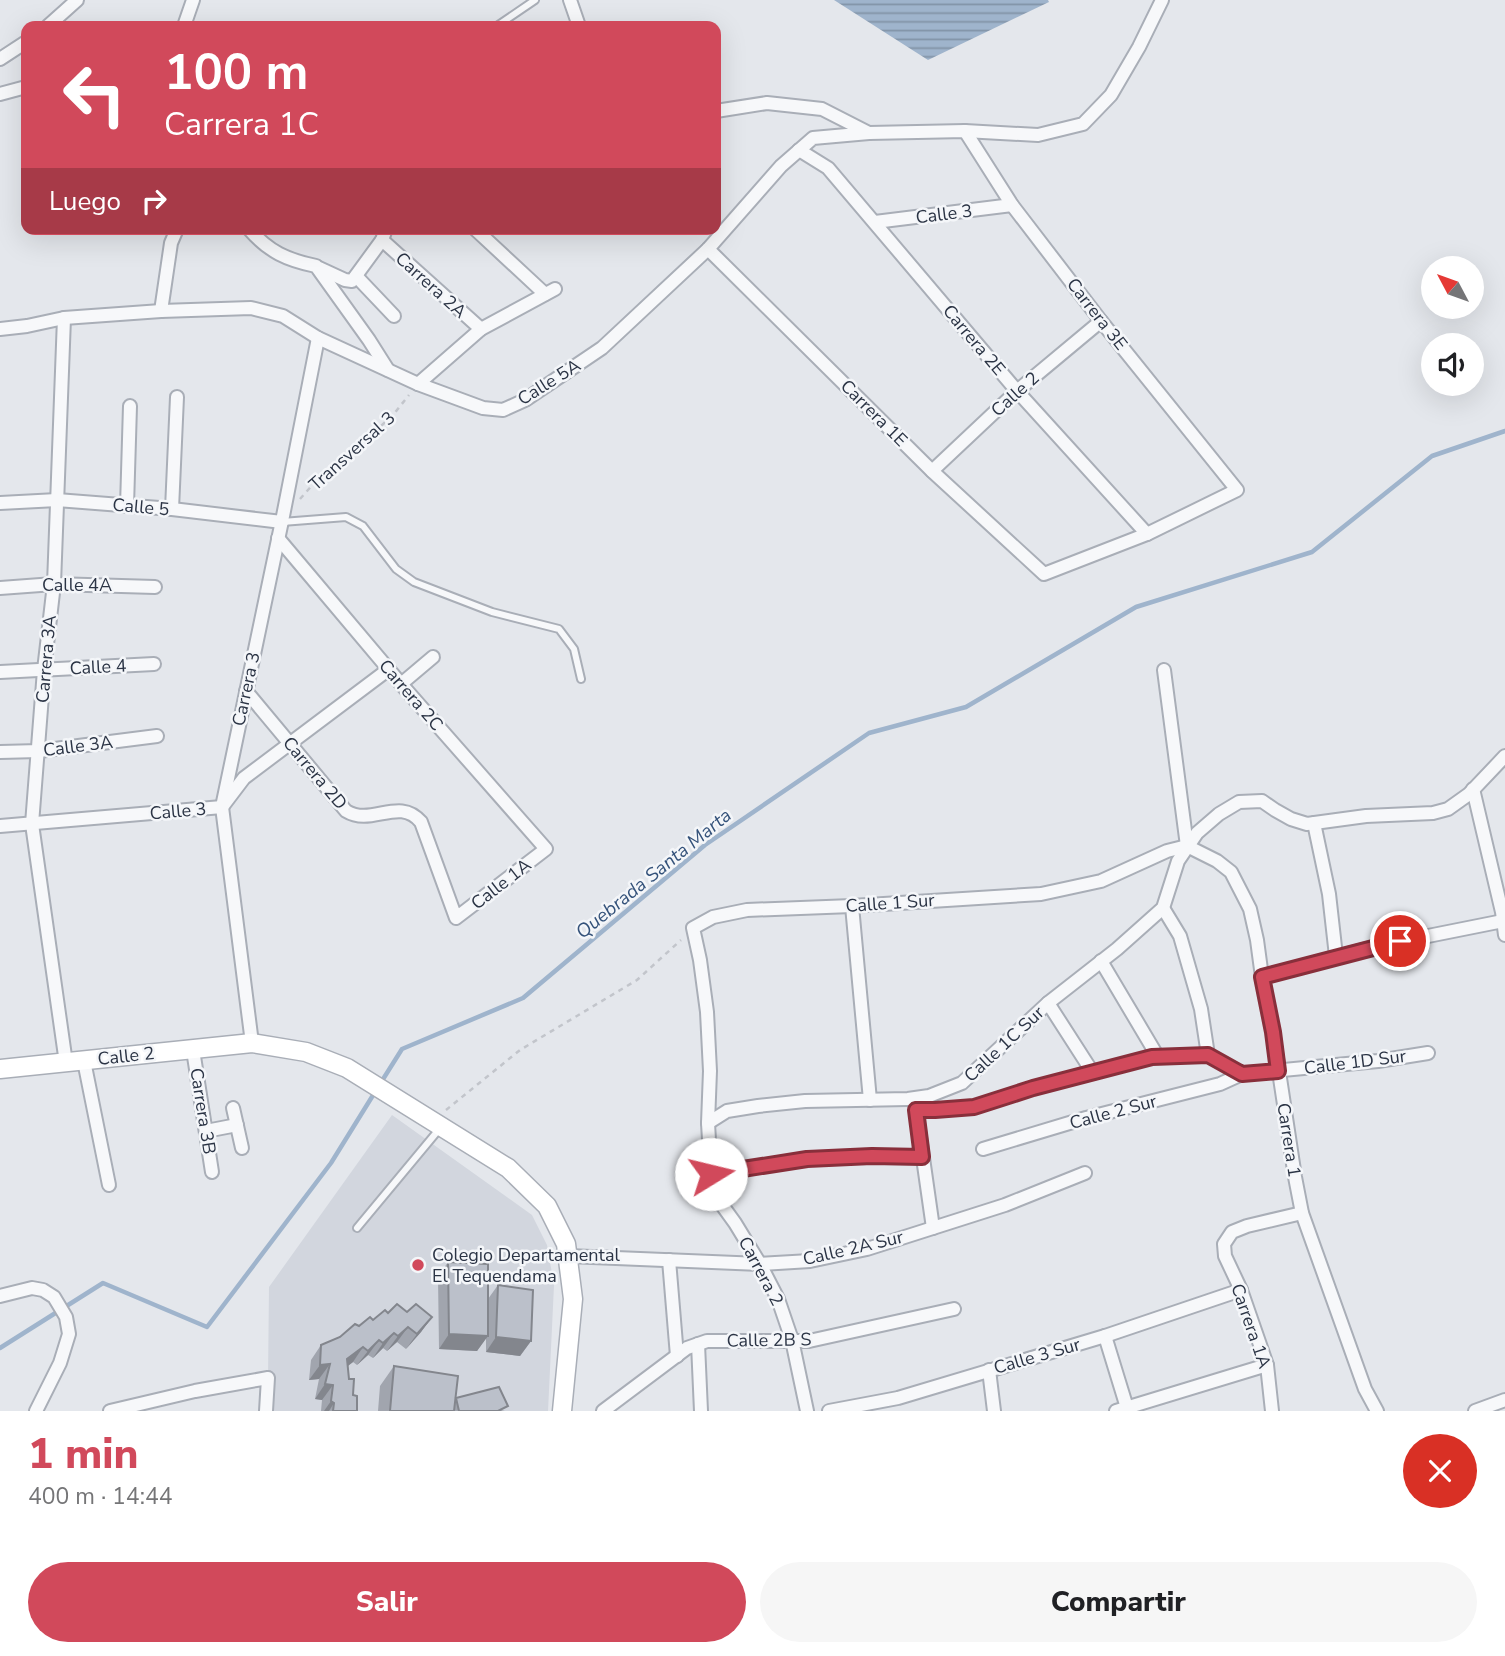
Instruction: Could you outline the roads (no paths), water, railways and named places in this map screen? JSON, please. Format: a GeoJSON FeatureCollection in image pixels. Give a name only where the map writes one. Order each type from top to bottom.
{"type":"FeatureCollection","features":[{"type":"Feature","properties":{"kind":"main road","name":"Calle 2"},"geometry":{"type":"LineString","coordinates":[[0,1069],[252,1043],[306,1052],[346,1068],[437,1123],[508,1168],[547,1206],[566,1244],[573,1299],[562,1411]]}},
{"type":"Feature","properties":{"kind":"street"},"geometry":{"type":"LineString","coordinates":[[54,21],[77,0]]}},
{"type":"Feature","properties":{"kind":"street"},"geometry":{"type":"LineString","coordinates":[[186,21],[193,0]]}},
{"type":"Feature","properties":{"kind":"street"},"geometry":{"type":"LineString","coordinates":[[570,0],[577,21]]}},
{"type":"Feature","properties":{"kind":"street","name":"Calle 5A"},"geometry":{"type":"LineString","coordinates":[[721,233],[781,166],[813,138],[869,133],[965,131],[1038,135],[1083,124],[1111,95],[1162,0]]}},
{"type":"Feature","properties":{"kind":"street"},"geometry":{"type":"LineString","coordinates":[[0,59],[21,45]]}},
{"type":"Feature","properties":{"kind":"street"},"geometry":{"type":"LineString","coordinates":[[0,94],[21,88]]}},
{"type":"Feature","properties":{"kind":"street"},"geometry":{"type":"LineString","coordinates":[[721,110],[768,103],[822,110],[869,133]]}},
{"type":"Feature","properties":{"kind":"street","name":"Carrera 3E"},"geometry":{"type":"LineString","coordinates":[[965,131],[1012,205],[1237,490],[1147,534]]}},
{"type":"Feature","properties":{"kind":"street","name":"Carrera 2E"},"geometry":{"type":"LineString","coordinates":[[799,150],[828,169],[1017,391],[1147,534]]}},
{"type":"Feature","properties":{"kind":"street","name":"Calle 3"},"geometry":{"type":"LineString","coordinates":[[875,222],[1012,205]]}},
{"type":"Feature","properties":{"kind":"street"},"geometry":{"type":"LineString","coordinates":[[161,311],[174,235]]}},
{"type":"Feature","properties":{"kind":"street"},"geometry":{"type":"LineString","coordinates":[[255,235],[268,248],[291,261],[316,266],[352,281],[384,235]]}},
{"type":"Feature","properties":{"kind":"street","name":"Carrera 2A"},"geometry":{"type":"LineString","coordinates":[[384,235],[481,329]]}},
{"type":"Feature","properties":{"kind":"street"},"geometry":{"type":"LineString","coordinates":[[418,384],[481,329],[550,292],[482,235]]}},
{"type":"Feature","properties":{"kind":"street","name":"Calle 5A"},"geometry":{"type":"LineString","coordinates":[[64,318],[251,308],[283,316],[317,338],[418,384],[483,408],[503,410],[525,400],[602,348],[720,235]]}},
{"type":"Feature","properties":{"kind":"street","name":"Carrera 1E"},"geometry":{"type":"LineString","coordinates":[[708,248],[932,471],[1044,574],[1147,534]]}},
{"type":"Feature","properties":{"kind":"street"},"geometry":{"type":"LineString","coordinates":[[316,266],[388,370]]}},
{"type":"Feature","properties":{"kind":"street"},"geometry":{"type":"LineString","coordinates":[[356,276],[394,316]]}},
{"type":"Feature","properties":{"kind":"street"},"geometry":{"type":"LineString","coordinates":[[0,329],[64,318]]}},
{"type":"Feature","properties":{"kind":"street","name":"Carrera 3A"},"geometry":{"type":"LineString","coordinates":[[64,318],[54,584],[44,670],[32,824],[75,1062],[109,1185]]}},
{"type":"Feature","properties":{"kind":"street","name":"Calle 2"},"geometry":{"type":"LineString","coordinates":[[932,471],[1017,391],[1101,321]]}},
{"type":"Feature","properties":{"kind":"street","name":"Carrera 3"},"geometry":{"type":"LineString","coordinates":[[252,1043],[222,807],[317,338]]}},
{"type":"Feature","properties":{"kind":"street"},"geometry":{"type":"LineString","coordinates":[[172,509],[177,397]]}},
{"type":"Feature","properties":{"kind":"street"},"geometry":{"type":"LineString","coordinates":[[127,506],[130,406]]}},
{"type":"Feature","properties":{"kind":"street","name":"Calle 5"},"geometry":{"type":"LineString","coordinates":[[0,503],[57,500],[282,519]]}},
{"type":"Feature","properties":{"kind":"street","name":"Carrera 2C"},"geometry":{"type":"LineString","coordinates":[[278,538],[401,684],[546,849]]}},
{"type":"Feature","properties":{"kind":"street","name":"Calle 4A"},"geometry":{"type":"LineString","coordinates":[[0,587],[54,584],[155,587]]}},
{"type":"Feature","properties":{"kind":"street"},"geometry":{"type":"LineString","coordinates":[[401,684],[433,657]]}},
{"type":"Feature","properties":{"kind":"street","name":"Calle 4"},"geometry":{"type":"LineString","coordinates":[[0,672],[154,664]]}},
{"type":"Feature","properties":{"kind":"street","name":"Calle 3"},"geometry":{"type":"LineString","coordinates":[[0,826],[222,807],[244,778],[389,669]]}},
{"type":"Feature","properties":{"kind":"street"},"geometry":{"type":"LineString","coordinates":[[1164,670],[1187,846]]}},
{"type":"Feature","properties":{"kind":"street","name":"Carrera 2D"},"geometry":{"type":"LineString","coordinates":[[246,691],[345,811],[353,816],[403,810],[415,815],[421,822],[456,918]]}},
{"type":"Feature","properties":{"kind":"street","name":"Calle 3A"},"geometry":{"type":"LineString","coordinates":[[0,752],[39,751],[157,736]]}},
{"type":"Feature","properties":{"kind":"street"},"geometry":{"type":"LineString","coordinates":[[1208,1055],[1201,1009],[1181,936],[1163,908],[1178,861],[1197,833],[1219,814],[1239,803],[1262,801],[1291,819],[1307,824],[1366,816],[1433,813],[1448,809],[1473,789],[1505,756]]}},
{"type":"Feature","properties":{"kind":"street"},"geometry":{"type":"LineString","coordinates":[[1473,789],[1505,935]]}},
{"type":"Feature","properties":{"kind":"street"},"geometry":{"type":"LineString","coordinates":[[1314,823],[1329,894],[1336,956]]}},
{"type":"Feature","properties":{"kind":"street","name":"Calle 1 Sur"},"geometry":{"type":"LineString","coordinates":[[693,928],[713,917],[747,910],[1041,894],[1101,881],[1167,851],[1187,846]]}},
{"type":"Feature","properties":{"kind":"street","name":"Carrera 1"},"geometry":{"type":"LineString","coordinates":[[1187,846],[1217,861],[1231,872],[1250,909],[1302,1213],[1365,1389],[1377,1411]]}},
{"type":"Feature","properties":{"kind":"street","name":"Calle 1A"},"geometry":{"type":"LineString","coordinates":[[456,918],[546,849]]}},
{"type":"Feature","properties":{"kind":"street"},"geometry":{"type":"LineString","coordinates":[[852,906],[870,1100]]}},
{"type":"Feature","properties":{"kind":"street","name":"Calle 1C Sur"},"geometry":{"type":"LineString","coordinates":[[708,1123],[727,1111],[805,1101],[870,1100],[916,1104],[962,1083],[1048,1003],[1163,908]]}},
{"type":"Feature","properties":{"kind":"street"},"geometry":{"type":"LineString","coordinates":[[1262,977],[1378,946],[1503,921]]}},
{"type":"Feature","properties":{"kind":"street","name":"Carrera 2"},"geometry":{"type":"LineString","coordinates":[[693,928],[706,1012],[710,1071],[708,1123],[714,1194],[760,1264],[778,1300],[792,1340],[807,1411]]}},
{"type":"Feature","properties":{"kind":"street"},"geometry":{"type":"LineString","coordinates":[[1101,961],[1158,1057]]}},
{"type":"Feature","properties":{"kind":"street"},"geometry":{"type":"LineString","coordinates":[[1048,1003],[1093,1073]]}},
{"type":"Feature","properties":{"kind":"street","name":"Carrera 3B"},"geometry":{"type":"LineString","coordinates":[[193,1049],[212,1172]]}},
{"type":"Feature","properties":{"kind":"street","name":"Calle 1D Sur"},"geometry":{"type":"LineString","coordinates":[[1242,1074],[1378,1061],[1428,1053]]}},
{"type":"Feature","properties":{"kind":"street"},"geometry":{"type":"LineString","coordinates":[[933,1228],[916,1104],[935,1110],[974,1107],[1033,1088],[1158,1057],[1208,1055],[1242,1074]]}},
{"type":"Feature","properties":{"kind":"street","name":"Calle 2 Sur"},"geometry":{"type":"LineString","coordinates":[[983,1149],[1086,1118],[1220,1084],[1242,1074]]}},
{"type":"Feature","properties":{"kind":"street"},"geometry":{"type":"LineString","coordinates":[[233,1108],[242,1148]]}},
{"type":"Feature","properties":{"kind":"street"},"geometry":{"type":"LineString","coordinates":[[206,1131],[237,1125]]}},
{"type":"Feature","properties":{"kind":"street"},"geometry":{"type":"LineString","coordinates":[[711,1174],[807,1159],[922,1157]]}},
{"type":"Feature","properties":{"kind":"street","name":"Calle 2A Sur"},"geometry":{"type":"LineString","coordinates":[[568,1256],[760,1264],[810,1261],[867,1249],[1005,1205],[1085,1173]]}},
{"type":"Feature","properties":{"kind":"street","name":"Carrera 1A"},"geometry":{"type":"LineString","coordinates":[[1272,1411],[1267,1365],[1241,1290],[1225,1256],[1224,1244],[1232,1232],[1302,1213]]}},
{"type":"Feature","properties":{"kind":"street"},"geometry":{"type":"LineString","coordinates":[[669,1260],[677,1356]]}},
{"type":"Feature","properties":{"kind":"street"},"geometry":{"type":"LineString","coordinates":[[0,1296],[32,1288],[43,1290],[54,1297],[66,1317],[69,1334],[60,1363],[36,1411]]}},
{"type":"Feature","properties":{"kind":"street","name":"Calle 3 Sur"},"geometry":{"type":"LineString","coordinates":[[829,1411],[898,1398],[1105,1336],[1241,1290]]}},
{"type":"Feature","properties":{"kind":"street","name":"Calle 2B S"},"geometry":{"type":"LineString","coordinates":[[603,1411],[687,1348],[708,1341],[809,1342],[954,1309]]}},
{"type":"Feature","properties":{"kind":"street"},"geometry":{"type":"LineString","coordinates":[[1105,1336],[1124,1410],[1267,1365]]}},
{"type":"Feature","properties":{"kind":"street"},"geometry":{"type":"LineString","coordinates":[[698,1344],[701,1411]]}},
{"type":"Feature","properties":{"kind":"street"},"geometry":{"type":"LineString","coordinates":[[989,1370],[994,1411]]}},
{"type":"Feature","properties":{"kind":"street"},"geometry":{"type":"LineString","coordinates":[[110,1411],[195,1391],[268,1378],[265,1411]]}},
{"type":"Feature","properties":{"kind":"street"},"geometry":{"type":"LineString","coordinates":[[1475,1411],[1505,1401]]}},
{"type":"Feature","properties":{"kind":"lane"},"geometry":{"type":"LineString","coordinates":[[504,21],[535,0]]}},
{"type":"Feature","properties":{"kind":"lane"},"geometry":{"type":"LineString","coordinates":[[282,519],[346,517],[363,526],[396,569],[414,582],[492,612],[559,629],[574,649],[581,679]]}},
{"type":"Feature","properties":{"kind":"lane"},"geometry":{"type":"LineString","coordinates":[[357,1228],[437,1123]]}},
{"type":"Feature","properties":{"kind":"water"},"geometry":{"type":"Polygon","coordinates":[[[834,0],[1048,0],[1049,2],[928,60],[834,0]]]}},
{"type":"Feature","properties":{"kind":"waterway","name":"Quebrada Santa Marta"},"geometry":{"type":"LineString","coordinates":[[380,1084],[402,1049],[523,998],[705,845],[869,733],[966,707],[1136,607],[1312,552],[1432,456],[1505,431]]}},
{"type":"Feature","properties":{"kind":"waterway","name":"Quebrada Santa Marta"},"geometry":{"type":"LineString","coordinates":[[0,1348],[103,1283],[207,1327],[331,1163],[375,1092]]}},
{"type":"Feature","properties":{"kind":"place","name":"Colegio Departamental El Tequendama"},"geometry":{"type":"Point","coordinates":[418,1265]}}]}
